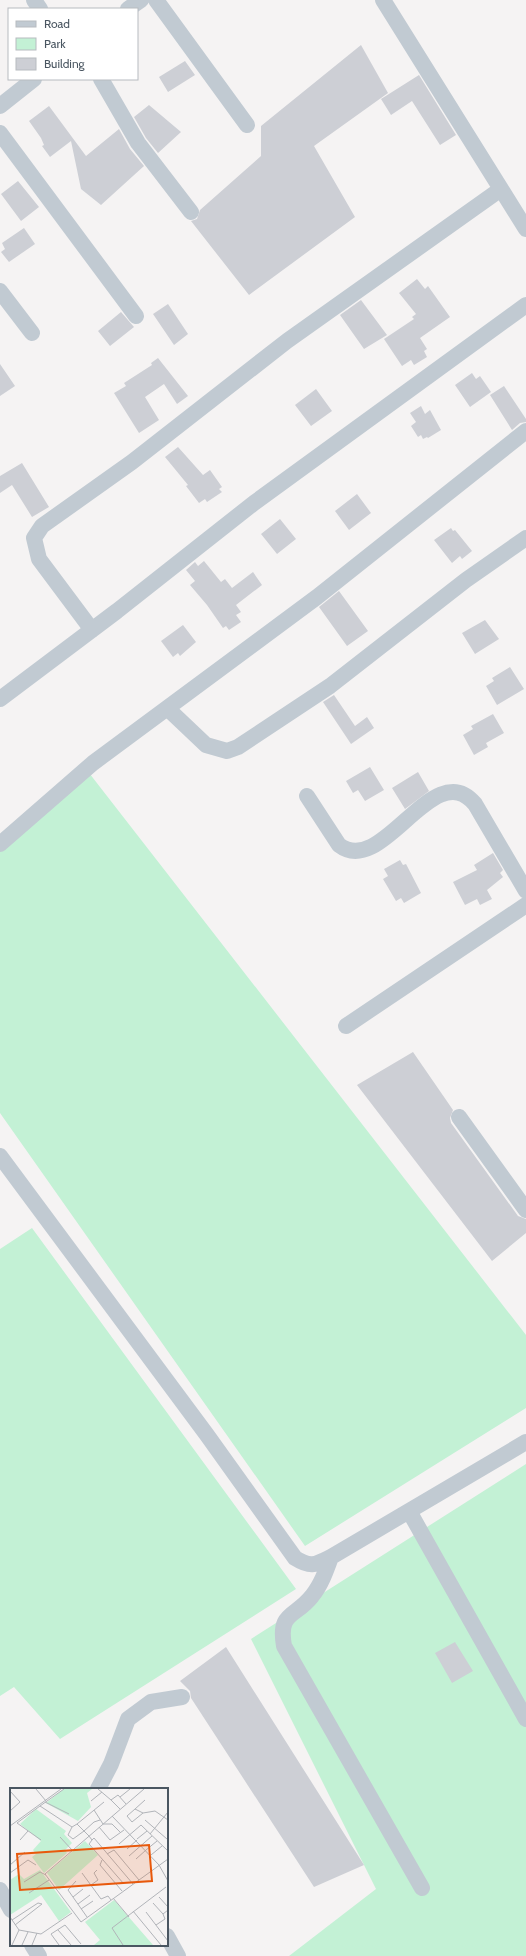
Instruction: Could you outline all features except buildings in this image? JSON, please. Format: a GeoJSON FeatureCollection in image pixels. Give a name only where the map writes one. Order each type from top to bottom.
{"type":"FeatureCollection","features":[{"type":"Feature","properties":{"kind":"street"},"geometry":{"type":"LineString","coordinates":[[129,8],[141,0]]}},
{"type":"Feature","properties":{"kind":"street"},"geometry":{"type":"LineString","coordinates":[[156,0],[247,125]]}},
{"type":"Feature","properties":{"kind":"street"},"geometry":{"type":"LineString","coordinates":[[383,0],[526,229]]}},
{"type":"Feature","properties":{"kind":"street"},"geometry":{"type":"LineString","coordinates":[[0,106],[33,80]]}},
{"type":"Feature","properties":{"kind":"street"},"geometry":{"type":"LineString","coordinates":[[101,80],[138,143],[191,212]]}},
{"type":"Feature","properties":{"kind":"street"},"geometry":{"type":"LineString","coordinates":[[0,133],[136,316]]}},
{"type":"Feature","properties":{"kind":"street"},"geometry":{"type":"LineString","coordinates":[[92,630],[39,559],[34,538],[42,526],[132,462],[287,341],[501,189]]}},
{"type":"Feature","properties":{"kind":"street"},"geometry":{"type":"LineString","coordinates":[[0,291],[32,333]]}},
{"type":"Feature","properties":{"kind":"street"},"geometry":{"type":"LineString","coordinates":[[0,699],[92,630],[254,503],[526,305]]}},
{"type":"Feature","properties":{"kind":"street"},"geometry":{"type":"LineString","coordinates":[[0,844],[93,763],[317,597],[526,431]]}},
{"type":"Feature","properties":{"kind":"street"},"geometry":{"type":"LineString","coordinates":[[167,708],[206,745],[227,751],[238,747],[330,686],[466,580],[526,538]]}},
{"type":"Feature","properties":{"kind":"street"},"geometry":{"type":"LineString","coordinates":[[307,796],[338,845],[346,851],[357,852],[373,846],[426,803],[444,793],[458,792],[469,796],[526,891]]}},
{"type":"Feature","properties":{"kind":"street"},"geometry":{"type":"LineString","coordinates":[[346,1026],[526,905]]}},
{"type":"Feature","properties":{"kind":"street"},"geometry":{"type":"LineString","coordinates":[[459,1117],[526,1210]]}},
{"type":"Feature","properties":{"kind":"street"},"geometry":{"type":"LineString","coordinates":[[0,1156],[207,1435],[295,1558],[306,1565],[319,1564],[526,1442]]}},
{"type":"Feature","properties":{"kind":"street"},"geometry":{"type":"LineString","coordinates":[[409,1511],[526,1718]]}},
{"type":"Feature","properties":{"kind":"street"},"geometry":{"type":"LineString","coordinates":[[331,1557],[320,1583],[312,1597],[284,1622],[282,1635],[284,1646],[422,1888]]}},
{"type":"Feature","properties":{"kind":"street"},"geometry":{"type":"LineString","coordinates":[[99,1788],[111,1764],[128,1719],[151,1702],[182,1697]]}},
{"type":"Feature","properties":{"kind":"street"},"geometry":{"type":"LineString","coordinates":[[0,1890],[10,1908]]}},
{"type":"Feature","properties":{"kind":"street"},"geometry":{"type":"LineString","coordinates":[[168,1938],[178,1956]]}},
{"type":"Feature","properties":{"kind":"street"},"geometry":{"type":"LineString","coordinates":[[33,1946],[39,1956]]}},
{"type":"Feature","properties":{"kind":"green space"},"geometry":{"type":"Polygon","coordinates":[[[86,769],[526,1335],[526,1408],[305,1546],[0,1113],[0,841],[86,769]]]}},
{"type":"Feature","properties":{"kind":"green space"},"geometry":{"type":"Polygon","coordinates":[[[32,1228],[296,1589],[60,1739],[14,1687],[0,1696],[0,1249],[32,1228]]]}},
{"type":"Feature","properties":{"kind":"green space"},"geometry":{"type":"Polygon","coordinates":[[[526,1464],[526,1956],[289,1956],[376,1889],[251,1639],[526,1464]]]}}]}
